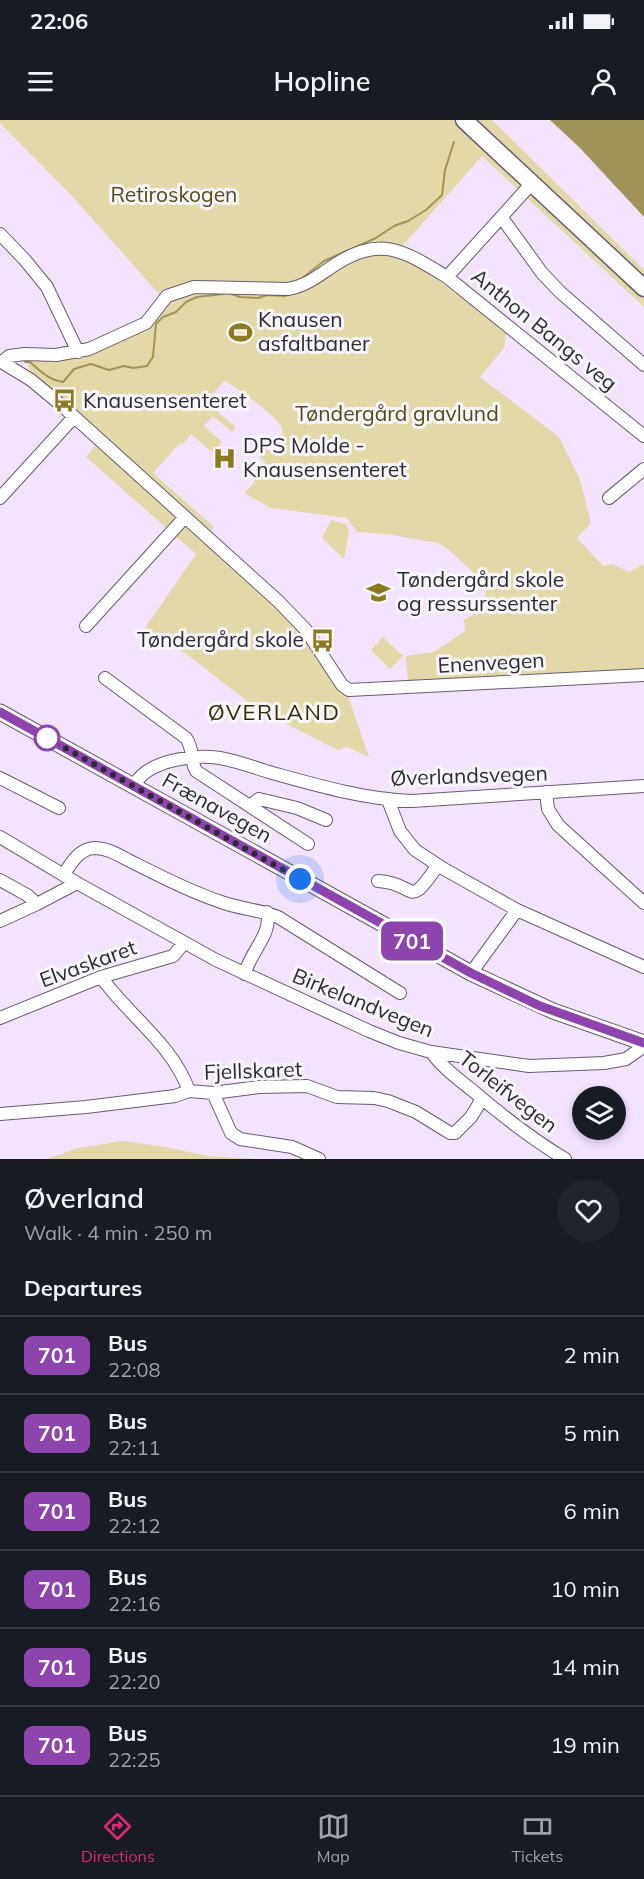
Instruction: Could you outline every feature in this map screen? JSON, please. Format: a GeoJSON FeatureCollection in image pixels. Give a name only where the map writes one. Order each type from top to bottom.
{"type":"FeatureCollection","features":[{"type":"Feature","properties":{"kind":"highway"},"geometry":{"type":"LineString","coordinates":[[464,120],[644,288]]}},
{"type":"Feature","properties":{"kind":"main road","name":"Frænavegen"},"geometry":{"type":"LineString","coordinates":[[0,712],[471,973],[544,1008],[644,1045]]}},
{"type":"Feature","properties":{"kind":"street"},"geometry":{"type":"LineString","coordinates":[[447,276],[532,183]]}},
{"type":"Feature","properties":{"kind":"street"},"geometry":{"type":"LineString","coordinates":[[502,218],[542,273],[560,292],[644,365]]}},
{"type":"Feature","properties":{"kind":"street"},"geometry":{"type":"LineString","coordinates":[[0,234],[47,287],[78,352]]}},
{"type":"Feature","properties":{"kind":"street","name":"Anthon Bangs veg"},"geometry":{"type":"LineString","coordinates":[[1,361],[9,356],[56,355],[89,349],[146,322],[167,296],[180,290],[194,287],[288,289],[303,286],[341,260],[367,250],[391,248],[413,256],[447,276],[644,436]]}},
{"type":"Feature","properties":{"kind":"street"},"geometry":{"type":"LineString","coordinates":[[1,361],[31,380],[185,517],[86,626]]}},
{"type":"Feature","properties":{"kind":"street"},"geometry":{"type":"LineString","coordinates":[[0,498],[74,417]]}},
{"type":"Feature","properties":{"kind":"street"},"geometry":{"type":"LineString","coordinates":[[609,498],[644,469]]}},
{"type":"Feature","properties":{"kind":"street","name":"Enenvegen"},"geometry":{"type":"LineString","coordinates":[[185,517],[306,630],[342,685],[349,690],[644,675]]}},
{"type":"Feature","properties":{"kind":"street"},"geometry":{"type":"LineString","coordinates":[[105,678],[181,734],[189,743],[196,771],[308,844]]}},
{"type":"Feature","properties":{"kind":"street","name":"Øverlandsvegen"},"geometry":{"type":"LineString","coordinates":[[134,786],[141,775],[163,763],[193,757],[220,758],[308,783],[388,800],[412,801],[644,786]]}},
{"type":"Feature","properties":{"kind":"street"},"geometry":{"type":"LineString","coordinates":[[0,778],[59,808]]}},
{"type":"Feature","properties":{"kind":"street"},"geometry":{"type":"LineString","coordinates":[[546,792],[548,809],[558,825],[644,903]]}},
{"type":"Feature","properties":{"kind":"street"},"geometry":{"type":"LineString","coordinates":[[250,806],[259,799],[297,808],[326,820]]}},
{"type":"Feature","properties":{"kind":"street"},"geometry":{"type":"LineString","coordinates":[[388,800],[400,831],[415,850],[517,910],[644,967]]}},
{"type":"Feature","properties":{"kind":"street","name":"Birkelandvegen"},"geometry":{"type":"LineString","coordinates":[[0,837],[184,943],[245,974],[399,1043],[431,1052],[529,1066],[580,1065],[626,1059],[644,1045]]}},
{"type":"Feature","properties":{"kind":"street"},"geometry":{"type":"LineString","coordinates":[[64,874],[83,851],[91,848],[112,851],[188,890],[227,904],[267,912],[278,917],[400,993]]}},
{"type":"Feature","properties":{"kind":"street"},"geometry":{"type":"LineString","coordinates":[[378,881],[395,884],[409,892],[415,892],[421,888],[438,865]]}},
{"type":"Feature","properties":{"kind":"street"},"geometry":{"type":"LineString","coordinates":[[0,880],[27,895],[37,904]]}},
{"type":"Feature","properties":{"kind":"street"},"geometry":{"type":"LineString","coordinates":[[0,921],[78,883]]}},
{"type":"Feature","properties":{"kind":"street"},"geometry":{"type":"LineString","coordinates":[[471,973],[517,910]]}},
{"type":"Feature","properties":{"kind":"street"},"geometry":{"type":"LineString","coordinates":[[245,974],[247,963],[269,925],[267,912]]}},
{"type":"Feature","properties":{"kind":"street","name":"Elvaskaret"},"geometry":{"type":"LineString","coordinates":[[0,1018],[101,977],[173,956],[184,943]]}},
{"type":"Feature","properties":{"kind":"street"},"geometry":{"type":"LineString","coordinates":[[101,977],[176,1063],[189,1091]]}},
{"type":"Feature","properties":{"kind":"street","name":"Torleifvegen"},"geometry":{"type":"LineString","coordinates":[[431,1052],[442,1067],[482,1099],[527,1134],[565,1159]]}},
{"type":"Feature","properties":{"kind":"street","name":"Fjellskaret"},"geometry":{"type":"LineString","coordinates":[[0,1114],[86,1107],[176,1096],[189,1091],[213,1093],[291,1085],[307,1086],[338,1096],[388,1101],[416,1112],[450,1133],[458,1131],[482,1099]]}},
{"type":"Feature","properties":{"kind":"street"},"geometry":{"type":"LineString","coordinates":[[213,1093],[231,1133],[240,1139],[292,1147],[319,1159]]}},
{"type":"Feature","properties":{"kind":"green space"},"geometry":{"type":"Polygon","coordinates":[[[0,120],[492,120],[644,270],[644,307],[482,156],[398,251],[507,330],[504,348],[480,377],[559,437],[580,480],[591,523],[577,538],[603,566],[612,564],[629,572],[644,564],[644,672],[408,683],[406,656],[434,652],[465,631],[464,620],[484,607],[487,585],[448,549],[438,543],[387,534],[357,532],[347,518],[271,508],[244,493],[255,482],[250,477],[265,461],[259,456],[266,448],[270,451],[282,438],[282,429],[265,410],[224,381],[214,393],[205,393],[219,413],[236,427],[232,432],[213,416],[204,426],[222,442],[213,453],[191,434],[153,473],[214,527],[209,532],[281,599],[347,693],[369,757],[347,747],[338,750],[281,721],[274,722],[189,656],[145,628],[196,554],[86,457],[102,438],[34,379],[24,357],[55,359],[148,325],[166,302],[73,197],[0,123],[0,120]]]}},
{"type":"Feature","properties":{"kind":"green space"},"geometry":{"type":"Polygon","coordinates":[[[331,520],[346,524],[349,532],[344,559],[322,538],[331,520]]]}},
{"type":"Feature","properties":{"kind":"green space"},"geometry":{"type":"Polygon","coordinates":[[[383,637],[403,656],[390,669],[371,650],[383,637]]]}},
{"type":"Feature","properties":{"kind":"green space"},"geometry":{"type":"Polygon","coordinates":[[[123,1141],[208,1156],[255,1159],[47,1159],[78,1148],[123,1141]]]}},
{"type":"Feature","properties":{"kind":"shaded area"},"geometry":{"type":"Polygon","coordinates":[[[550,120],[644,120],[644,217],[580,148],[550,120]]]}},
{"type":"Feature","properties":{"kind":"waterway"},"geometry":{"type":"LineString","coordinates":[[300,280],[324,261],[376,238],[426,210],[442,195],[445,170],[454,142]]}},
{"type":"Feature","properties":{"kind":"waterway"},"geometry":{"type":"LineString","coordinates":[[229,293],[240,297],[258,298],[267,295],[285,296],[293,293]]}},
{"type":"Feature","properties":{"kind":"waterway"},"geometry":{"type":"LineString","coordinates":[[25,362],[30,362],[49,377],[63,382],[74,369],[91,364],[109,370],[124,366],[133,368],[147,366],[153,357],[156,324],[163,317],[176,312],[186,302],[197,297],[223,294]]}},
{"type":"Feature","properties":{"kind":"bus line","name":"701"},"geometry":{"type":"LineString","coordinates":[[0,712],[471,973],[540,1006],[644,1043]]}},
{"type":"Feature","properties":{"kind":"place","name":"Knausen asfaltbaner"},"geometry":{"type":"Point","coordinates":[240,332]}},
{"type":"Feature","properties":{"kind":"place","name":"Knausensenteret"},"geometry":{"type":"Point","coordinates":[65,401]}},
{"type":"Feature","properties":{"kind":"place","name":"DPS Molde - Knausensenteret"},"geometry":{"type":"Point","coordinates":[225,458]}},
{"type":"Feature","properties":{"kind":"place","name":"Tøndergård skole og ressurssenter"},"geometry":{"type":"Point","coordinates":[379,592]}},
{"type":"Feature","properties":{"kind":"place","name":"Tøndergård skole"},"geometry":{"type":"Point","coordinates":[322,640]}},
{"type":"Feature","properties":{"kind":"district","name":"ØVERLAND"},"geometry":{"type":"Point","coordinates":[274,712]}},
{"type":"Feature","properties":{"kind":"route"},"geometry":{"type":"LineString","coordinates":[[47,738],[300,879]]}},
{"type":"Feature","properties":{"kind":"park label","name":"Retiroskogen"},"geometry":{"type":"Point","coordinates":[174,195]}},
{"type":"Feature","properties":{"kind":"park label","name":"Tøndergård gravlund"},"geometry":{"type":"Point","coordinates":[397,414]}}]}
